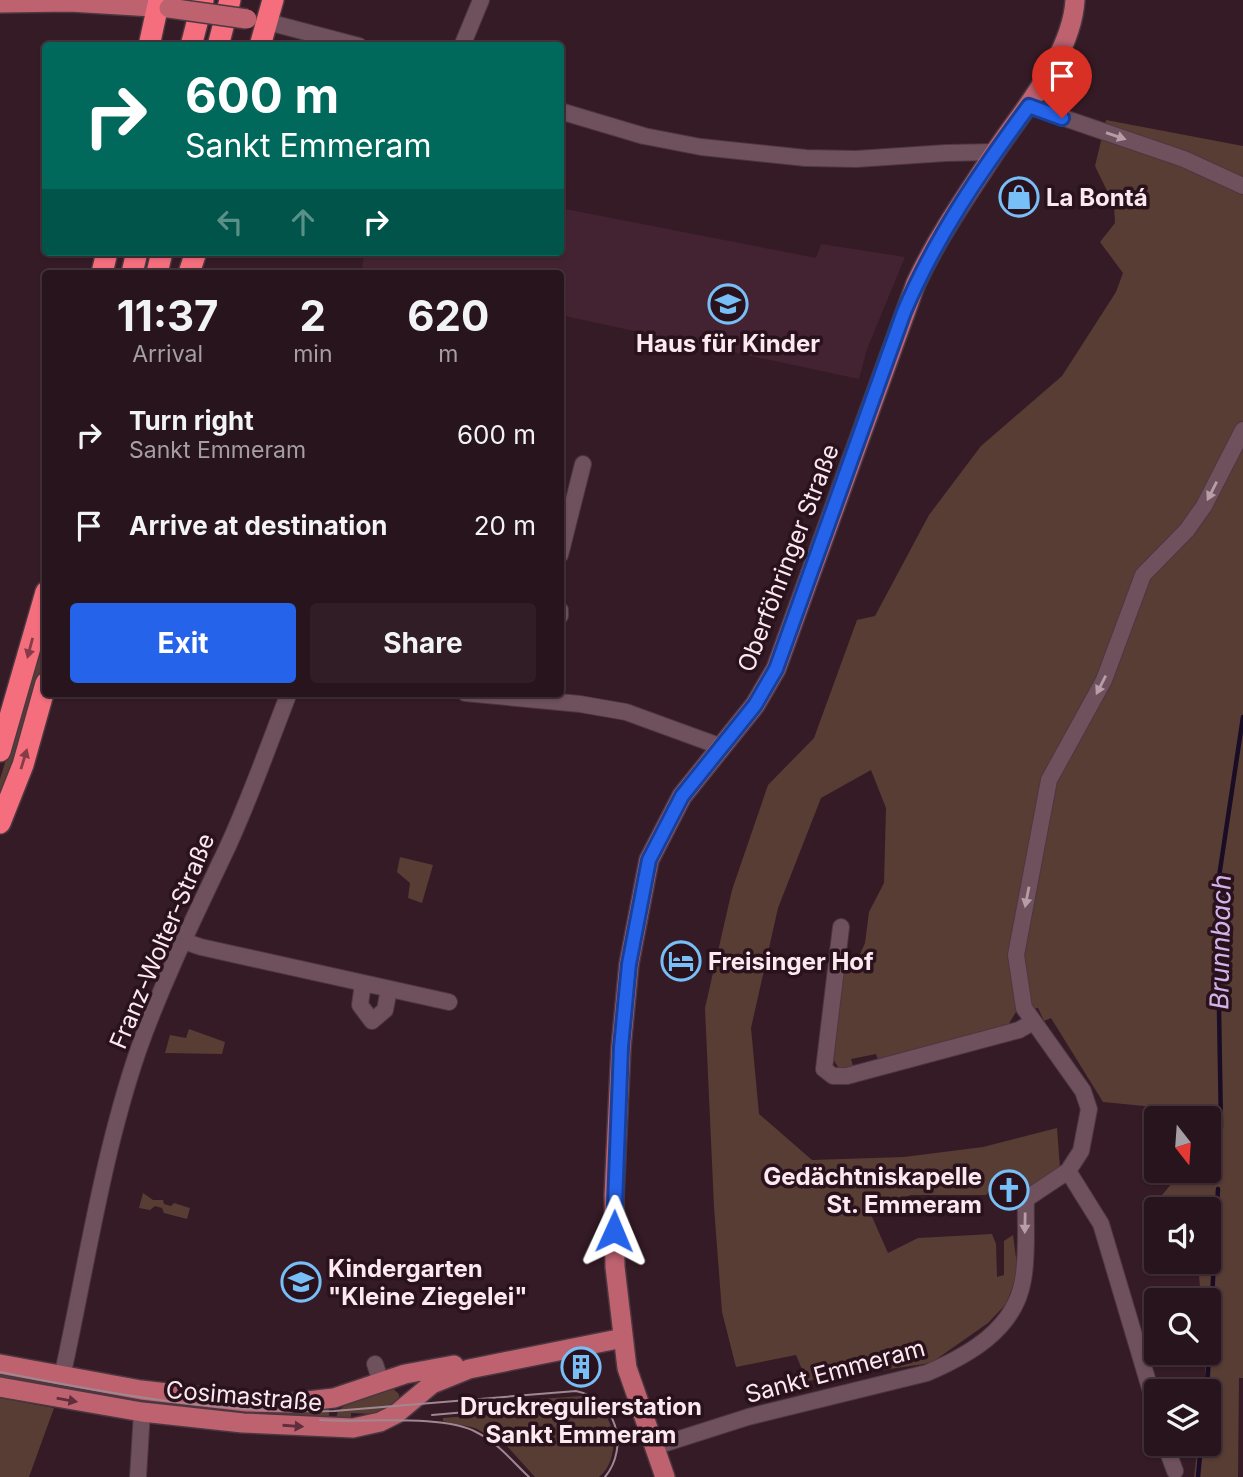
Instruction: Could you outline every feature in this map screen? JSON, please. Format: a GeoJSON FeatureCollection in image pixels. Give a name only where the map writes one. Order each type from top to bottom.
{"type":"FeatureCollection","features":[{"type":"Feature","properties":{"kind":"highway"},"geometry":{"type":"LineString","coordinates":[[192,42],[203,0]]}},
{"type":"Feature","properties":{"kind":"highway"},"geometry":{"type":"LineString","coordinates":[[219,42],[230,0]]}},
{"type":"Feature","properties":{"kind":"highway"},"geometry":{"type":"LineString","coordinates":[[261,42],[273,0]]}},
{"type":"Feature","properties":{"kind":"highway"},"geometry":{"type":"LineString","coordinates":[[150,42],[162,5]]}},
{"type":"Feature","properties":{"kind":"highway"},"geometry":{"type":"LineString","coordinates":[[0,751],[42,606]]}},
{"type":"Feature","properties":{"kind":"highway"},"geometry":{"type":"LineString","coordinates":[[0,823],[23,765],[42,697]]}},
{"type":"Feature","properties":{"kind":"main road","name":"Oberföhringer Straße"},"geometry":{"type":"LineString","coordinates":[[665,1477],[627,1367],[614,1231],[621,1047],[629,964],[649,860],[682,796],[755,705],[776,669],[916,283],[941,236],[995,152],[1029,106],[1056,58],[1067,33],[1075,0]]}},
{"type":"Feature","properties":{"kind":"main road"},"geometry":{"type":"LineString","coordinates":[[0,3],[162,5],[268,22]]}},
{"type":"Feature","properties":{"kind":"main road","name":"Cosimastraße"},"geometry":{"type":"LineString","coordinates":[[0,1387],[142,1412],[243,1423],[338,1429],[372,1424],[404,1408],[432,1384],[469,1369],[623,1338]]}},
{"type":"Feature","properties":{"kind":"main road","name":"Cosimastraße"},"geometry":{"type":"LineString","coordinates":[[0,1364],[62,1377],[206,1397],[289,1403],[334,1398],[382,1375],[451,1365],[469,1369]]}},
{"type":"Feature","properties":{"kind":"main road"},"geometry":{"type":"LineString","coordinates":[[382,1375],[397,1381],[404,1390],[404,1408]]}},
{"type":"Feature","properties":{"kind":"street"},"geometry":{"type":"LineString","coordinates":[[464,42],[481,0]]}},
{"type":"Feature","properties":{"kind":"street"},"geometry":{"type":"LineString","coordinates":[[268,22],[344,42]]}},
{"type":"Feature","properties":{"kind":"street"},"geometry":{"type":"LineString","coordinates":[[1029,106],[1184,159],[1243,186]]}},
{"type":"Feature","properties":{"kind":"street"},"geometry":{"type":"LineString","coordinates":[[564,112],[644,136],[701,147],[806,158],[856,159],[995,152]]}},
{"type":"Feature","properties":{"kind":"street"},"geometry":{"type":"LineString","coordinates":[[1147,1379],[1101,1224],[1068,1171],[1081,1151],[1089,1109],[1083,1091],[1024,1008],[1016,955],[1049,780],[1104,680],[1143,576],[1187,530],[1204,506],[1243,430]]}},
{"type":"Feature","properties":{"kind":"street"},"geometry":{"type":"LineString","coordinates":[[564,539],[583,464]]}},
{"type":"Feature","properties":{"kind":"street","name":"Franz-Wolter-Straße"},"geometry":{"type":"LineString","coordinates":[[62,1377],[119,1114],[153,1009],[228,845],[287,697]]}},
{"type":"Feature","properties":{"kind":"street"},"geometry":{"type":"LineString","coordinates":[[546,697],[626,712],[722,747]]}},
{"type":"Feature","properties":{"kind":"street"},"geometry":{"type":"LineString","coordinates":[[841,927],[824,1069],[833,1076],[847,1076],[1020,1030],[1033,1022]]}},
{"type":"Feature","properties":{"kind":"street"},"geometry":{"type":"LineString","coordinates":[[183,941],[449,1002]]}},
{"type":"Feature","properties":{"kind":"street"},"geometry":{"type":"LineString","coordinates":[[363,983],[360,1005],[372,1021],[384,1010],[389,989]]}},
{"type":"Feature","properties":{"kind":"street","name":"Sankt Emmeram"},"geometry":{"type":"LineString","coordinates":[[654,1447],[748,1417],[927,1373],[980,1346],[1001,1326],[1015,1305],[1023,1282],[1026,1199],[1068,1171]]}},
{"type":"Feature","properties":{"kind":"street"},"geometry":{"type":"LineString","coordinates":[[138,1477],[142,1412]]}},
{"type":"Feature","properties":{"kind":"street"},"geometry":{"type":"LineString","coordinates":[[1169,1456],[1175,1471]]}},
{"type":"Feature","properties":{"kind":"shaded area"},"geometry":{"type":"Polygon","coordinates":[[[1106,120],[1243,146],[1243,1378],[1239,1378],[1238,1477],[1194,1477],[1197,1456],[1221,1456],[1221,1379],[1206,1379],[1205,1365],[1221,1365],[1221,1288],[1200,1288],[1199,1274],[1221,1274],[1221,1197],[1160,1197],[1172,1183],[1222,1183],[1222,1106],[1144,1106],[1103,1102],[1051,1018],[1044,1021],[1038,1008],[1016,1012],[1005,1030],[879,1063],[876,1054],[851,1059],[854,1069],[838,1067],[831,1056],[842,964],[857,961],[865,943],[869,912],[884,883],[886,808],[871,770],[821,798],[778,908],[751,1028],[759,1114],[812,1160],[904,1157],[983,1147],[1057,1128],[1060,1168],[1025,1189],[1005,1173],[986,1195],[911,1195],[869,1210],[888,1253],[918,1238],[992,1234],[996,1244],[997,1277],[1004,1275],[1004,1241],[1013,1235],[1018,1273],[1006,1304],[988,1323],[931,1363],[807,1381],[796,1355],[736,1367],[722,1312],[714,1207],[705,1008],[732,890],[768,785],[814,738],[857,620],[875,616],[929,515],[981,446],[1062,376],[1116,292],[1123,273],[1100,242],[1115,223],[1114,205],[1095,166],[1106,120]]]}},
{"type":"Feature","properties":{"kind":"shaded area","name":"Haus für Kinder"},"geometry":{"type":"Polygon","coordinates":[[[564,209],[816,258],[821,244],[905,257],[867,349],[859,379],[564,316],[564,270],[362,270],[364,256],[564,256],[564,209]]]}},
{"type":"Feature","properties":{"kind":"shaded area"},"geometry":{"type":"Polygon","coordinates":[[[42,642],[42,668],[0,798],[0,779],[42,642]]]}},
{"type":"Feature","properties":{"kind":"shaded area"},"geometry":{"type":"Polygon","coordinates":[[[400,857],[433,865],[422,903],[408,898],[410,883],[397,872],[400,857]]]}},
{"type":"Feature","properties":{"kind":"shaded area"},"geometry":{"type":"Polygon","coordinates":[[[189,1029],[225,1042],[222,1054],[165,1053],[170,1035],[186,1038],[189,1029]]]}},
{"type":"Feature","properties":{"kind":"shaded area"},"geometry":{"type":"Polygon","coordinates":[[[143,1193],[153,1200],[163,1200],[164,1204],[171,1206],[174,1203],[190,1208],[187,1219],[164,1213],[162,1208],[155,1206],[150,1210],[139,1208],[143,1193]]]}},
{"type":"Feature","properties":{"kind":"shaded area"},"geometry":{"type":"Polygon","coordinates":[[[0,1368],[329,1407],[329,1424],[244,1419],[0,1383],[0,1368]]]}},
{"type":"Feature","properties":{"kind":"shaded area"},"geometry":{"type":"Polygon","coordinates":[[[391,1387],[399,1394],[396,1408],[373,1414],[351,1413],[351,1419],[336,1418],[343,1407],[391,1387]]]}},
{"type":"Feature","properties":{"kind":"shaded area"},"geometry":{"type":"Polygon","coordinates":[[[581,1396],[598,1407],[612,1430],[611,1459],[599,1477],[535,1477],[506,1445],[475,1428],[443,1421],[443,1418],[497,1414],[540,1399],[581,1396]]]}},
{"type":"Feature","properties":{"kind":"shaded area"},"geometry":{"type":"Polygon","coordinates":[[[0,1398],[54,1408],[29,1477],[0,1477],[0,1398]]]}},
{"type":"Feature","properties":{"kind":"waterway","name":"Brunnbach"},"geometry":{"type":"LineString","coordinates":[[1221,1106],[1217,890],[1243,717]]}},
{"type":"Feature","properties":{"kind":"waterway","name":"Brunnbach"},"geometry":{"type":"LineString","coordinates":[[1213,1288],[1218,1189]]}},
{"type":"Feature","properties":{"kind":"waterway","name":"Brunnbach"},"geometry":{"type":"LineString","coordinates":[[1208,1365],[1208,1379]]}},
{"type":"Feature","properties":{"kind":"waterway","name":"Brunnbach"},"geometry":{"type":"LineString","coordinates":[[1198,1477],[1200,1456]]}},
{"type":"Feature","properties":{"kind":"tram line"},"geometry":{"type":"LineString","coordinates":[[0,1372],[166,1401],[292,1411],[334,1411],[576,1391],[601,1403],[615,1425],[617,1452],[605,1477]]}},
{"type":"Feature","properties":{"kind":"tram line"},"geometry":{"type":"LineString","coordinates":[[432,1415],[489,1410],[521,1402]]}},
{"type":"Feature","properties":{"kind":"tram line"},"geometry":{"type":"LineString","coordinates":[[320,1420],[423,1421],[461,1426],[491,1441],[529,1477]]}},
{"type":"Feature","properties":{"kind":"place","name":"La Bontá"},"geometry":{"type":"Point","coordinates":[1019,197]}},
{"type":"Feature","properties":{"kind":"place","name":"Haus für Kinder"},"geometry":{"type":"Point","coordinates":[728,304]}},
{"type":"Feature","properties":{"kind":"place","name":"Freisinger Hof"},"geometry":{"type":"Point","coordinates":[681,961]}},
{"type":"Feature","properties":{"kind":"place","name":"Gedächtniskapelle St. Emmeram"},"geometry":{"type":"Point","coordinates":[1009,1190]}},
{"type":"Feature","properties":{"kind":"place","name":"Kindergarten \"Kleine Ziegelei\""},"geometry":{"type":"Point","coordinates":[301,1282]}},
{"type":"Feature","properties":{"kind":"place","name":"Druckregulierstation Sankt Emmeram"},"geometry":{"type":"Point","coordinates":[581,1367]}},
{"type":"Feature","properties":{"kind":"route"},"geometry":{"type":"LineString","coordinates":[[614,1231],[621,1047],[629,964],[649,860],[682,796],[755,705],[776,669],[904,312],[941,236],[995,152],[1029,106],[1062,118]]}}]}
